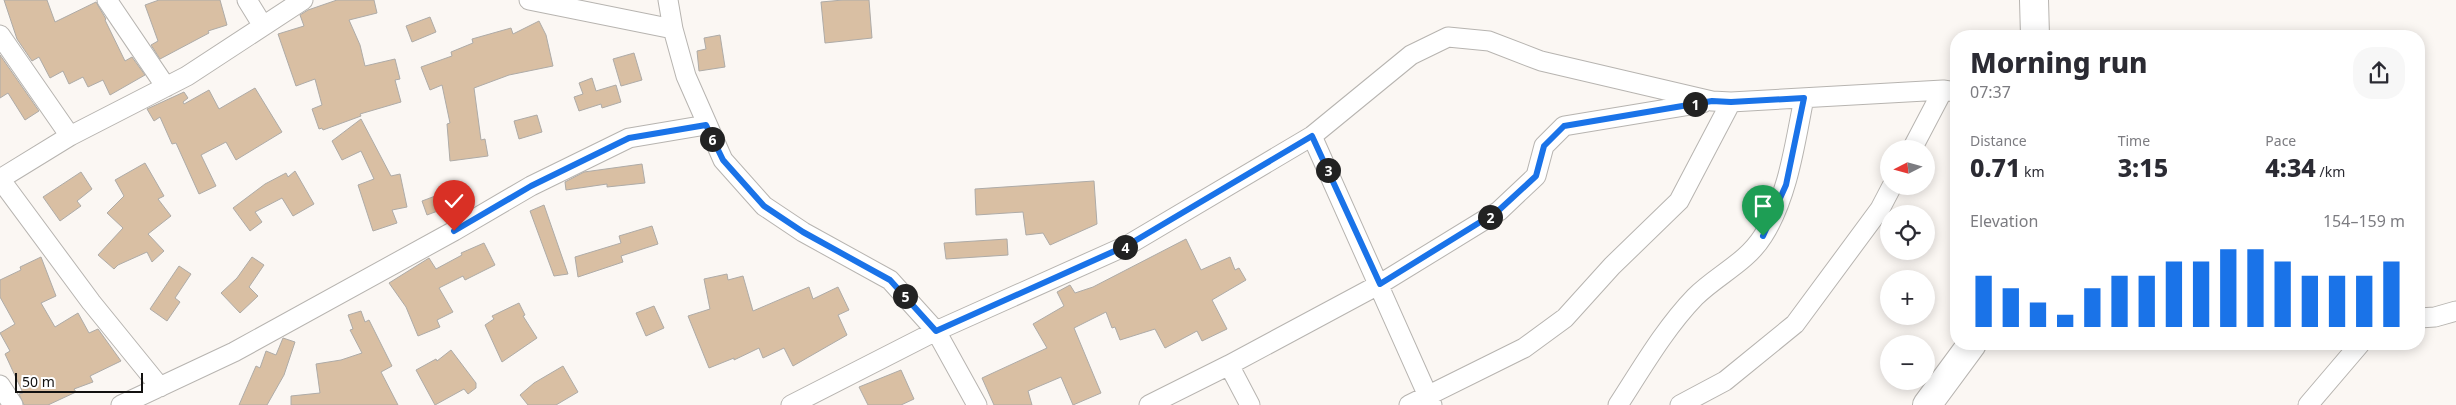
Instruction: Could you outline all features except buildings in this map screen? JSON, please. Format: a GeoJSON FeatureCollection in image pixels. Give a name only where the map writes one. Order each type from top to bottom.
{"type":"FeatureCollection","features":[{"type":"Feature","properties":{"kind":"street"},"geometry":{"type":"LineString","coordinates":[[107,0],[166,87]]}},
{"type":"Feature","properties":{"kind":"street"},"geometry":{"type":"LineString","coordinates":[[247,0],[263,26]]}},
{"type":"Feature","properties":{"kind":"street"},"geometry":{"type":"LineString","coordinates":[[160,387],[91,302],[0,179],[70,136],[187,76],[303,0]]}},
{"type":"Feature","properties":{"kind":"street"},"geometry":{"type":"LineString","coordinates":[[529,0],[673,29]]}},
{"type":"Feature","properties":{"kind":"street"},"geometry":{"type":"LineString","coordinates":[[668,0],[673,29],[686,76],[723,160],[764,206],[803,232],[890,280],[936,331],[978,405]]}},
{"type":"Feature","properties":{"kind":"street"},"geometry":{"type":"LineString","coordinates":[[2034,0],[2035,30]]}},
{"type":"Feature","properties":{"kind":"street"},"geometry":{"type":"LineString","coordinates":[[0,36],[70,136]]}},
{"type":"Feature","properties":{"kind":"street"},"geometry":{"type":"LineString","coordinates":[[791,405],[936,331],[1128,245],[1312,136],[1411,56],[1448,37],[1489,41],[1541,61],[1712,101],[1731,102],[1949,91]]}},
{"type":"Feature","properties":{"kind":"street"},"geometry":{"type":"LineString","coordinates":[[1918,140],[1949,91]]}},
{"type":"Feature","properties":{"kind":"street"},"geometry":{"type":"LineString","coordinates":[[1618,405],[1658,343],[1696,296],[1735,267],[1763,236],[1786,185],[1804,98]]}},
{"type":"Feature","properties":{"kind":"street"},"geometry":{"type":"LineString","coordinates":[[1149,405],[1229,365],[1380,284],[1498,211],[1536,176],[1544,146],[1564,126],[1712,101]]}},
{"type":"Feature","properties":{"kind":"street"},"geometry":{"type":"LineString","coordinates":[[1409,405],[1430,400],[1524,348],[1565,318],[1612,266],[1679,201],[1731,102]]}},
{"type":"Feature","properties":{"kind":"street"},"geometry":{"type":"LineString","coordinates":[[121,405],[234,352],[454,231],[531,186],[629,138],[706,125]]}},
{"type":"Feature","properties":{"kind":"street"},"geometry":{"type":"LineString","coordinates":[[1312,136],[1380,284],[1430,400]]}},
{"type":"Feature","properties":{"kind":"street"},"geometry":{"type":"LineString","coordinates":[[1680,405],[1725,381],[1795,324],[1880,209],[1887,195]]}},
{"type":"Feature","properties":{"kind":"street"},"geometry":{"type":"LineString","coordinates":[[2425,318],[2456,311]]}},
{"type":"Feature","properties":{"kind":"street"},"geometry":{"type":"LineString","coordinates":[[1927,405],[1968,350]]}},
{"type":"Feature","properties":{"kind":"street"},"geometry":{"type":"LineString","coordinates":[[2308,405],[2355,350]]}},
{"type":"Feature","properties":{"kind":"street"},"geometry":{"type":"LineString","coordinates":[[1229,365],[1250,405]]}},
{"type":"Feature","properties":{"kind":"street"},"geometry":{"type":"LineString","coordinates":[[0,385],[13,405]]}},
{"type":"Feature","properties":{"kind":"route"},"geometry":{"type":"LineString","coordinates":[[454,231],[531,186],[629,138],[706,125],[723,160],[764,206],[803,232],[890,280],[936,331],[1128,245],[1312,136],[1380,284],[1498,211],[1536,176],[1544,146],[1564,126],[1712,101],[1731,102],[1804,98],[1786,185],[1763,236]]}}]}
